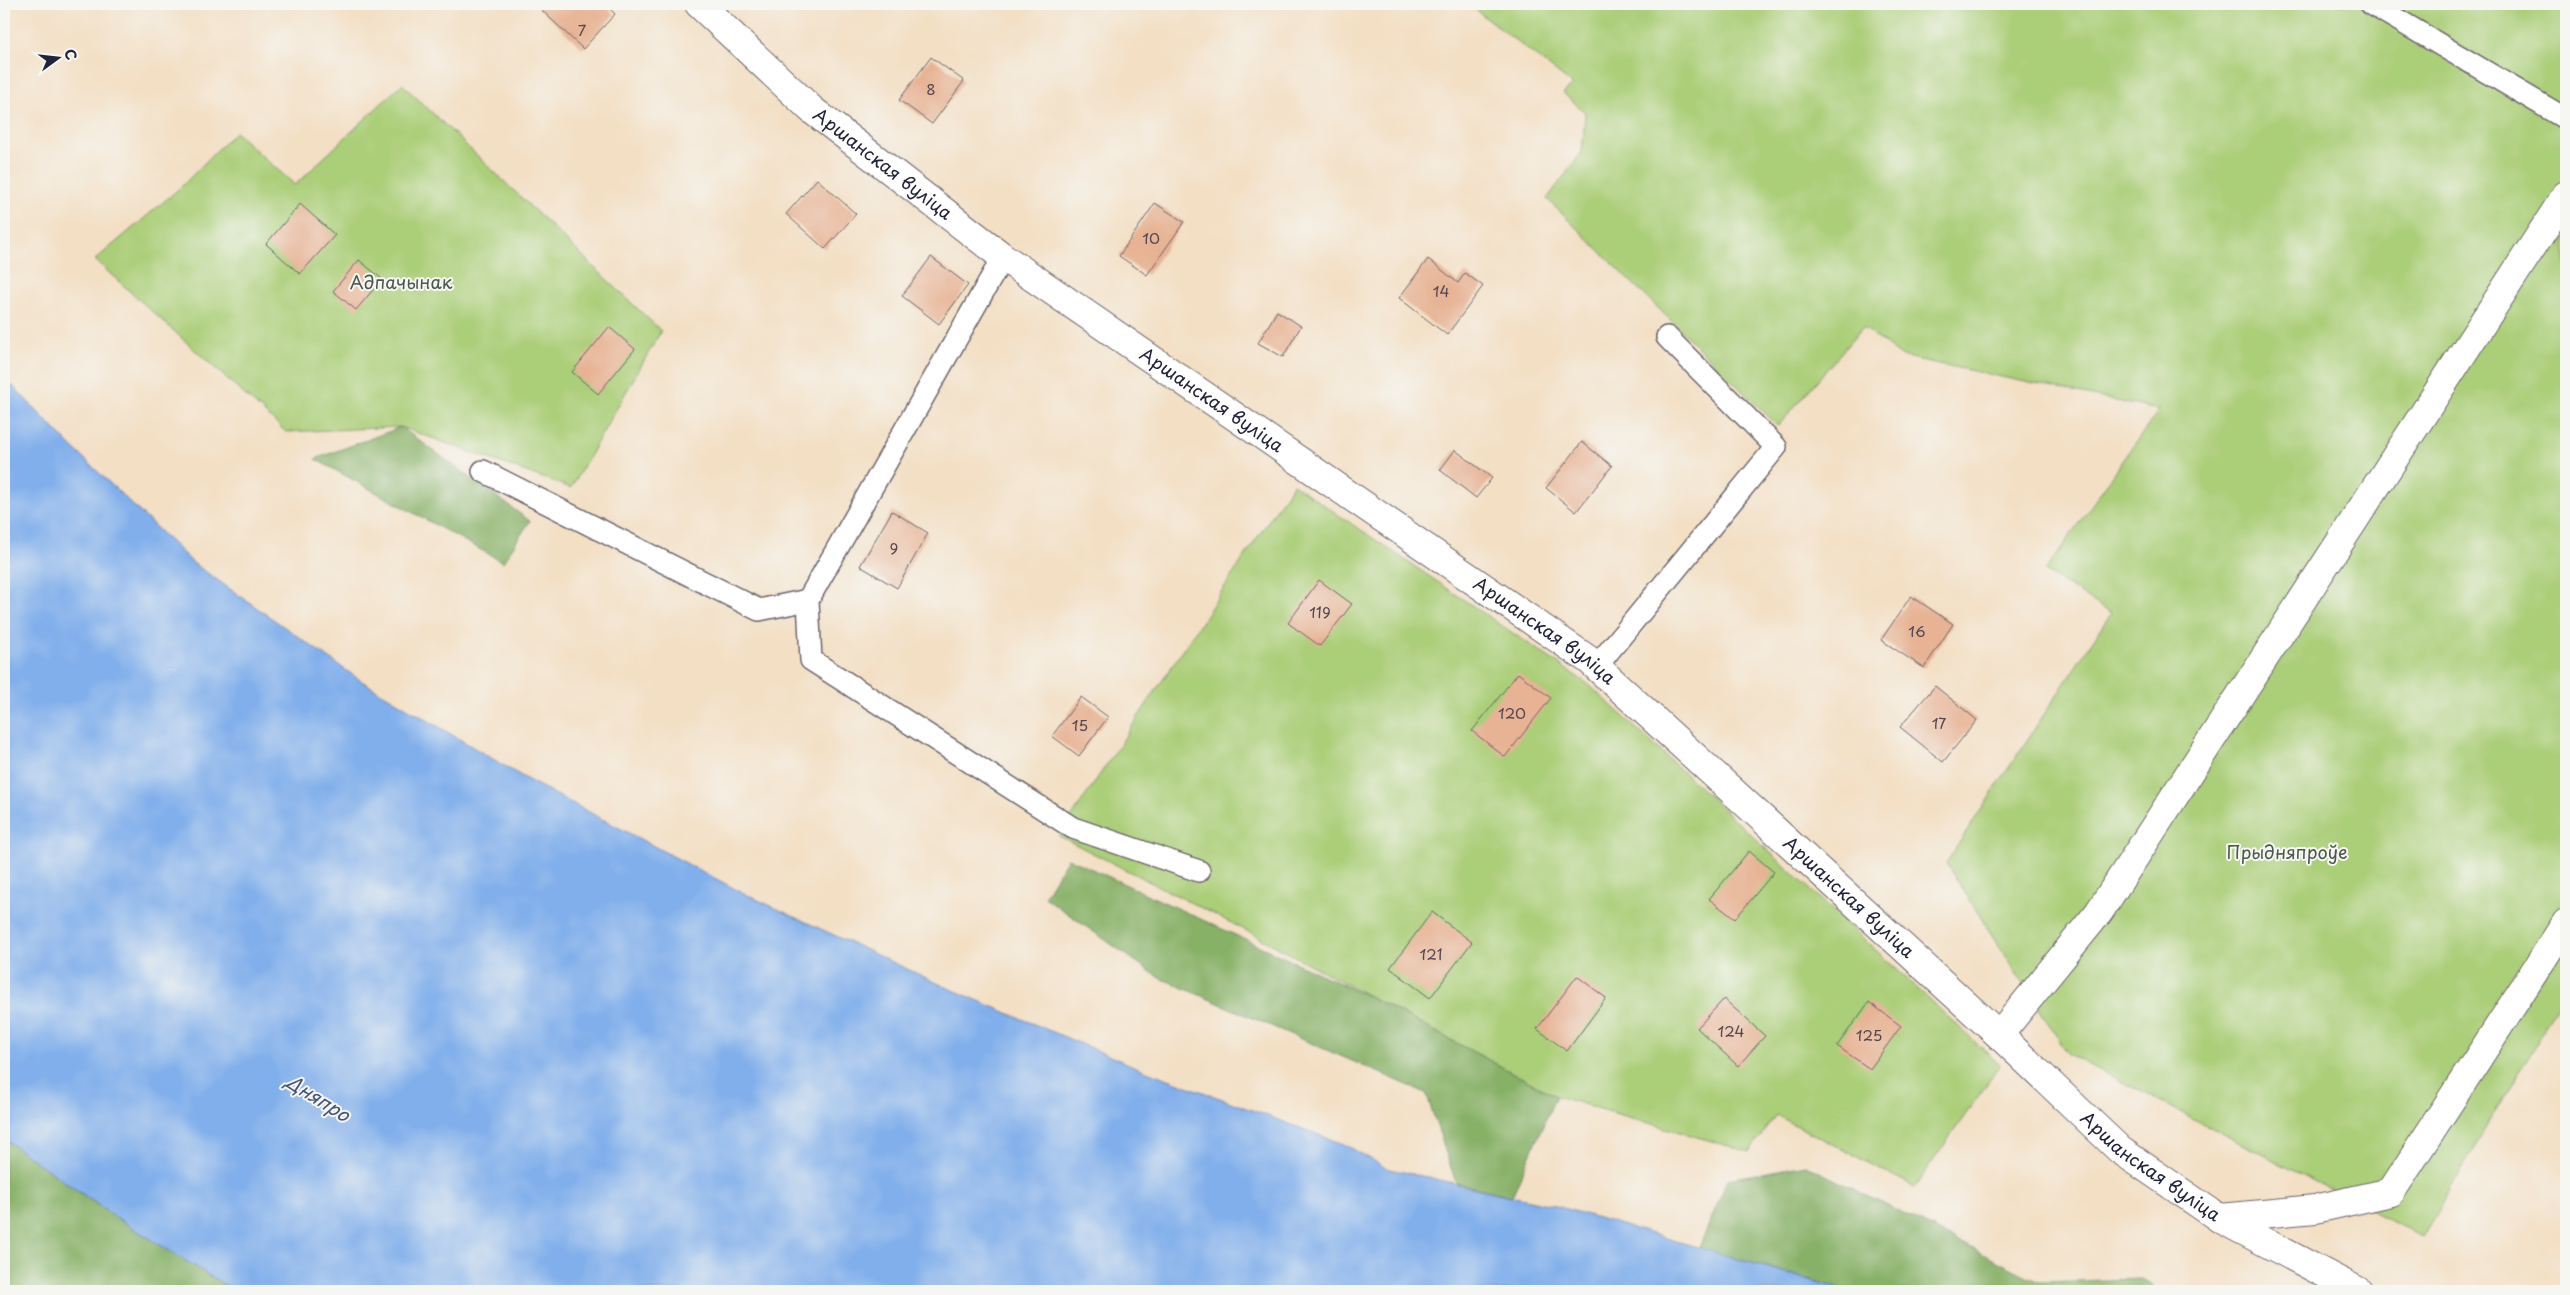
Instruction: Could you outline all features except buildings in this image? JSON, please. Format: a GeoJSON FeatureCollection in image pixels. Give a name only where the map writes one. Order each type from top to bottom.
{"type":"FeatureCollection","features":[{"type":"Feature","properties":{"kind":"street","name":"Аршанская вуліца"},"geometry":{"type":"LineString","coordinates":[[699,4],[812,110],[1003,257],[1596,667],[1998,1035],[2120,1150],[2219,1218],[2358,1291]]}},
{"type":"Feature","properties":{"kind":"street"},"geometry":{"type":"LineString","coordinates":[[1998,1035],[2099,912],[2566,196]]}},
{"type":"Feature","properties":{"kind":"street"},"geometry":{"type":"LineString","coordinates":[[2219,1218],[2315,1209],[2391,1192],[2566,923]]}},
{"type":"Feature","properties":{"kind":"lane"},"geometry":{"type":"LineString","coordinates":[[2371,4],[2566,119]]}},
{"type":"Feature","properties":{"kind":"lane"},"geometry":{"type":"LineString","coordinates":[[1003,257],[808,600],[811,660],[1073,828],[1199,871]]}},
{"type":"Feature","properties":{"kind":"lane"},"geometry":{"type":"LineString","coordinates":[[1596,667],[1776,447],[1667,338]]}},
{"type":"Feature","properties":{"kind":"lane"},"geometry":{"type":"LineString","coordinates":[[483,471],[759,610],[808,600]]}},
{"type":"Feature","properties":{"kind":"green space","name":"Прыдняпроўе"},"geometry":{"type":"Polygon","coordinates":[[[1473,4],[2566,4],[2566,992],[2422,1237],[2068,1054],[1946,863],[2111,613],[2045,571],[2159,410],[1901,356],[1863,327],[1778,426],[1547,199],[1582,152],[1585,112],[1563,93],[1573,85],[1471,6],[1473,4]]]}},
{"type":"Feature","properties":{"kind":"green space","name":"Адпачынак"},"geometry":{"type":"Polygon","coordinates":[[[402,84],[661,331],[571,488],[401,427],[286,432],[95,260],[181,187],[235,132],[295,185],[402,84]]]}},
{"type":"Feature","properties":{"kind":"green space"},"geometry":{"type":"Polygon","coordinates":[[[401,427],[530,521],[503,562],[315,459],[401,427]]]}},
{"type":"Feature","properties":{"kind":"green space"},"geometry":{"type":"Polygon","coordinates":[[[1293,484],[1588,684],[2000,1065],[1915,1187],[1776,1115],[1749,1152],[1556,1096],[1253,934],[1059,836],[1293,484]]]}},
{"type":"Feature","properties":{"kind":"green space"},"geometry":{"type":"Polygon","coordinates":[[[1068,858],[1370,997],[1556,1096],[1512,1196],[1456,1183],[1426,1093],[1158,977],[1044,897],[1068,858]]]}},
{"type":"Feature","properties":{"kind":"green space"},"geometry":{"type":"Polygon","coordinates":[[[4,1139],[112,1215],[234,1291],[4,1291],[4,1139]]]}},
{"type":"Feature","properties":{"kind":"green space"},"geometry":{"type":"Polygon","coordinates":[[[1806,1165],[2039,1282],[2142,1279],[2164,1291],[1850,1291],[1699,1248],[1728,1179],[1806,1165]]]}},
{"type":"Feature","properties":{"kind":"water","name":"Дняпро"},"geometry":{"type":"Polygon","coordinates":[[[4,377],[70,445],[193,563],[360,680],[528,780],[741,892],[946,987],[1136,1067],[1346,1145],[1386,1168],[1556,1206],[1848,1291],[234,1291],[112,1215],[4,1139],[4,377]]]}}]}
